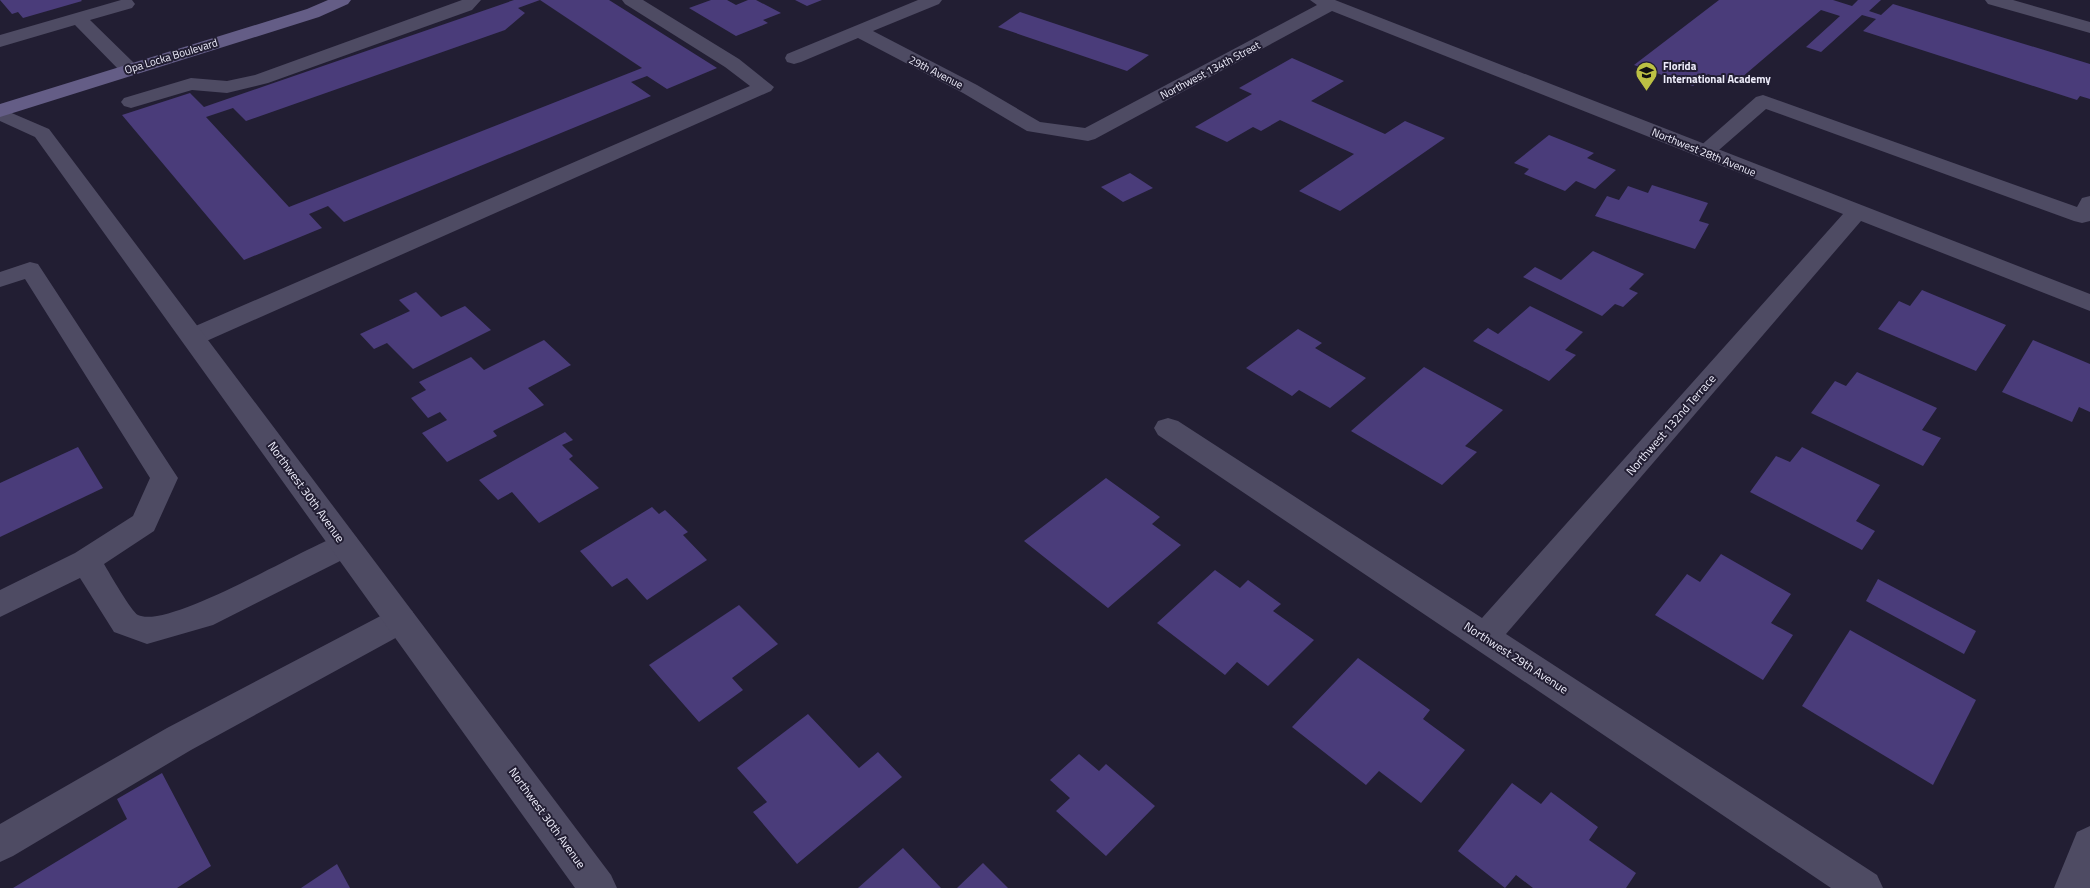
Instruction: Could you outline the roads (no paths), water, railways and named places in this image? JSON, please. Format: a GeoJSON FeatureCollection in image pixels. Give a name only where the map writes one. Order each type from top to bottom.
{"type":"FeatureCollection","features":[{"type":"Feature","properties":{"kind":"main road","name":"Opa Locka Boulevard"},"geometry":{"type":"LineString","coordinates":[[0,112],[129,69],[313,14],[342,0]]}},
{"type":"Feature","properties":{"kind":"main road"},"geometry":{"type":"LineString","coordinates":[[313,14],[353,0]]}},
{"type":"Feature","properties":{"kind":"street"},"geometry":{"type":"LineString","coordinates":[[131,102],[191,84],[227,87],[261,79],[466,6],[472,0]]}},
{"type":"Feature","properties":{"kind":"street"},"geometry":{"type":"LineString","coordinates":[[193,337],[764,87],[732,63],[631,0]]}},
{"type":"Feature","properties":{"kind":"street"},"geometry":{"type":"LineString","coordinates":[[794,58],[933,0]]}},
{"type":"Feature","properties":{"kind":"street"},"geometry":{"type":"LineString","coordinates":[[1994,0],[2090,28]]}},
{"type":"Feature","properties":{"kind":"street","name":"Northwest 134th Street"},"geometry":{"type":"LineString","coordinates":[[1088,135],[1325,2]]}},
{"type":"Feature","properties":{"kind":"street","name":"Northwest 28th Avenue"},"geometry":{"type":"LineString","coordinates":[[1325,2],[2090,303]]}},
{"type":"Feature","properties":{"kind":"street"},"geometry":{"type":"LineString","coordinates":[[0,41],[126,4]]}},
{"type":"Feature","properties":{"kind":"street"},"geometry":{"type":"LineString","coordinates":[[78,18],[129,69]]}},
{"type":"Feature","properties":{"kind":"street","name":"29th Avenue"},"geometry":{"type":"LineString","coordinates":[[859,31],[970,89],[1034,126],[1088,135]]}},
{"type":"Feature","properties":{"kind":"street"},"geometry":{"type":"LineString","coordinates":[[1705,152],[1763,101],[2082,216],[2090,204]]}},
{"type":"Feature","properties":{"kind":"street","name":"Northwest 30th Avenue"},"geometry":{"type":"LineString","coordinates":[[0,112],[42,133],[598,888]]}},
{"type":"Feature","properties":{"kind":"street","name":"Northwest 132nd Terrace"},"geometry":{"type":"LineString","coordinates":[[1485,637],[1856,212]]}},
{"type":"Feature","properties":{"kind":"street"},"geometry":{"type":"LineString","coordinates":[[0,280],[30,269],[164,478],[144,522],[86,561],[0,604]]}},
{"type":"Feature","properties":{"kind":"street","name":"Northwest 29th Avenue"},"geometry":{"type":"LineString","coordinates":[[1168,428],[1864,888]]}},
{"type":"Feature","properties":{"kind":"street"},"geometry":{"type":"LineString","coordinates":[[86,561],[125,623],[147,631],[202,616],[345,545]]}},
{"type":"Feature","properties":{"kind":"street"},"geometry":{"type":"LineString","coordinates":[[0,844],[179,739],[401,620]]}},
{"type":"Feature","properties":{"kind":"place","name":"Florida International Academy"},"geometry":{"type":"Point","coordinates":[1647,91]}}]}
